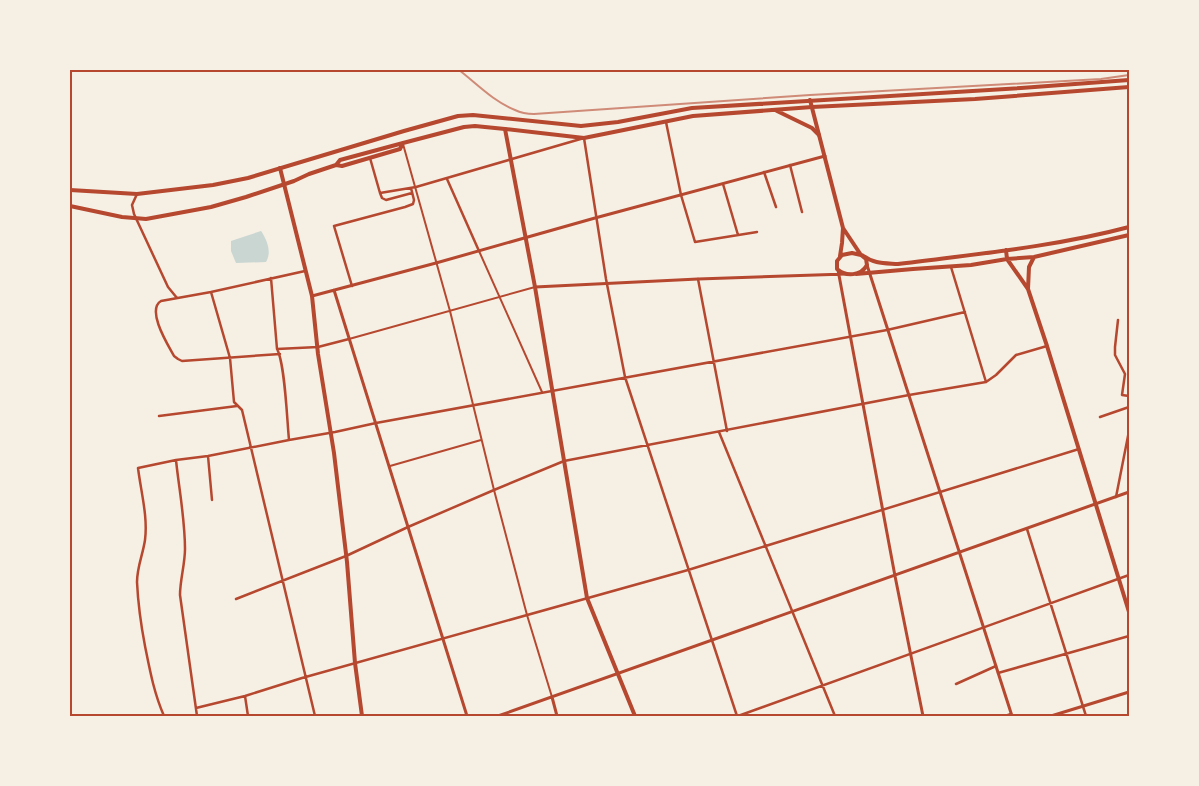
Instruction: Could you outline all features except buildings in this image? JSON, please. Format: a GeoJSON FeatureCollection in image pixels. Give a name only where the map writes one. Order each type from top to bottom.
{"type":"FeatureCollection","features":[{"type":"Feature","properties":{"kind":"main road"},"geometry":{"type":"LineString","coordinates":[[70,190],[137,194],[213,185],[248,178],[458,116],[478,115],[581,126],[618,122],[692,108],[1129,80]]}},
{"type":"Feature","properties":{"kind":"main road"},"geometry":{"type":"LineString","coordinates":[[70,206],[122,217],[146,219],[212,207],[246,198],[336,164],[340,160],[464,127],[505,128],[584,138],[693,116],[812,107],[989,98],[1129,87]]}},
{"type":"Feature","properties":{"kind":"main road"},"geometry":{"type":"LineString","coordinates":[[988,90],[989,98]]}},
{"type":"Feature","properties":{"kind":"main road"},"geometry":{"type":"LineString","coordinates":[[810,100],[842,228],[840,256],[836,263],[839,272],[856,274],[971,266],[1007,259],[1034,257],[1129,235]]}},
{"type":"Feature","properties":{"kind":"main road"},"geometry":{"type":"LineString","coordinates":[[775,110],[812,128],[819,135]]}},
{"type":"Feature","properties":{"kind":"main road"},"geometry":{"type":"LineString","coordinates":[[505,128],[553,391],[587,598],[635,716]]}},
{"type":"Feature","properties":{"kind":"main road"},"geometry":{"type":"LineString","coordinates":[[336,164],[342,166],[400,149],[403,143]]}},
{"type":"Feature","properties":{"kind":"main road"},"geometry":{"type":"LineString","coordinates":[[280,168],[312,296],[346,556],[355,663],[362,716]]}},
{"type":"Feature","properties":{"kind":"main road"},"geometry":{"type":"LineString","coordinates":[[840,256],[852,253],[862,255],[873,262],[898,264],[1100,235],[1129,227]]}},
{"type":"Feature","properties":{"kind":"main road"},"geometry":{"type":"LineString","coordinates":[[842,228],[866,260],[867,265],[863,271],[856,274]]}},
{"type":"Feature","properties":{"kind":"main road"},"geometry":{"type":"LineString","coordinates":[[1006,250],[1007,259],[1028,289],[1129,612]]}},
{"type":"Feature","properties":{"kind":"main road"},"geometry":{"type":"LineString","coordinates":[[1028,289],[1029,267],[1034,257]]}},
{"type":"Feature","properties":{"kind":"street"},"geometry":{"type":"LineString","coordinates":[[666,121],[681,195],[695,242],[757,232]]}},
{"type":"Feature","properties":{"kind":"street"},"geometry":{"type":"LineString","coordinates":[[380,193],[416,187],[584,138],[595,218],[625,377],[738,716],[1129,575]]}},
{"type":"Feature","properties":{"kind":"street"},"geometry":{"type":"LineString","coordinates":[[403,143],[450,311],[472,405],[527,615],[557,716]]}},
{"type":"Feature","properties":{"kind":"street"},"geometry":{"type":"LineString","coordinates":[[312,296],[825,156]]}},
{"type":"Feature","properties":{"kind":"street"},"geometry":{"type":"LineString","coordinates":[[370,158],[382,198],[386,200],[412,193]]}},
{"type":"Feature","properties":{"kind":"street"},"geometry":{"type":"LineString","coordinates":[[790,165],[802,212]]}},
{"type":"Feature","properties":{"kind":"street"},"geometry":{"type":"LineString","coordinates":[[764,172],[776,207]]}},
{"type":"Feature","properties":{"kind":"street"},"geometry":{"type":"LineString","coordinates":[[446,178],[542,392]]}},
{"type":"Feature","properties":{"kind":"street"},"geometry":{"type":"LineString","coordinates":[[723,184],[738,235]]}},
{"type":"Feature","properties":{"kind":"street"},"geometry":{"type":"LineString","coordinates":[[352,286],[334,226],[413,204],[414,200],[410,188]]}},
{"type":"Feature","properties":{"kind":"street"},"geometry":{"type":"LineString","coordinates":[[137,194],[132,205],[135,218],[168,286],[177,298]]}},
{"type":"Feature","properties":{"kind":"street"},"geometry":{"type":"LineString","coordinates":[[867,265],[1012,715],[1005,716]]}},
{"type":"Feature","properties":{"kind":"street"},"geometry":{"type":"LineString","coordinates":[[950,267],[986,382]]}},
{"type":"Feature","properties":{"kind":"street"},"geometry":{"type":"LineString","coordinates":[[280,354],[182,361],[174,356],[159,328],[156,306],[161,301],[305,271]]}},
{"type":"Feature","properties":{"kind":"street"},"geometry":{"type":"LineString","coordinates":[[276,349],[318,346],[349,339],[534,287],[839,272],[923,716]]}},
{"type":"Feature","properties":{"kind":"street"},"geometry":{"type":"LineString","coordinates":[[271,278],[276,349],[280,354],[289,440]]}},
{"type":"Feature","properties":{"kind":"street"},"geometry":{"type":"LineString","coordinates":[[698,279],[727,430]]}},
{"type":"Feature","properties":{"kind":"street"},"geometry":{"type":"LineString","coordinates":[[334,290],[467,716]]}},
{"type":"Feature","properties":{"kind":"street"},"geometry":{"type":"LineString","coordinates":[[211,292],[230,358],[234,402],[242,410],[315,716]]}},
{"type":"Feature","properties":{"kind":"street"},"geometry":{"type":"LineString","coordinates":[[164,716],[152,682],[140,622],[138,571],[145,540],[146,523],[138,468],[542,392],[851,337],[964,312]]}},
{"type":"Feature","properties":{"kind":"street"},"geometry":{"type":"LineString","coordinates":[[1118,320],[1115,355],[1126,374],[1122,395],[1129,396]]}},
{"type":"Feature","properties":{"kind":"street"},"geometry":{"type":"LineString","coordinates":[[236,599],[346,556],[408,527],[564,461],[986,382],[1016,355],[1047,346]]}},
{"type":"Feature","properties":{"kind":"street"},"geometry":{"type":"LineString","coordinates":[[160,416],[237,406]]}},
{"type":"Feature","properties":{"kind":"street"},"geometry":{"type":"LineString","coordinates":[[1100,417],[1129,407]]}},
{"type":"Feature","properties":{"kind":"street"},"geometry":{"type":"LineString","coordinates":[[1116,497],[1129,431]]}},
{"type":"Feature","properties":{"kind":"street"},"geometry":{"type":"LineString","coordinates":[[719,432],[835,716]]}},
{"type":"Feature","properties":{"kind":"street"},"geometry":{"type":"LineString","coordinates":[[389,466],[481,440]]}},
{"type":"Feature","properties":{"kind":"street"},"geometry":{"type":"LineString","coordinates":[[196,708],[245,696],[306,676],[688,570],[1079,449]]}},
{"type":"Feature","properties":{"kind":"street"},"geometry":{"type":"LineString","coordinates":[[208,456],[212,500]]}},
{"type":"Feature","properties":{"kind":"street"},"geometry":{"type":"LineString","coordinates":[[176,460],[185,551],[180,595],[197,716]]}},
{"type":"Feature","properties":{"kind":"street"},"geometry":{"type":"LineString","coordinates":[[498,716],[1129,492]]}},
{"type":"Feature","properties":{"kind":"street"},"geometry":{"type":"LineString","coordinates":[[1027,528],[1086,716]]}},
{"type":"Feature","properties":{"kind":"street"},"geometry":{"type":"LineString","coordinates":[[998,673],[1129,636]]}},
{"type":"Feature","properties":{"kind":"street"},"geometry":{"type":"LineString","coordinates":[[956,684],[996,666]]}},
{"type":"Feature","properties":{"kind":"street"},"geometry":{"type":"LineString","coordinates":[[1051,716],[1129,692]]}},
{"type":"Feature","properties":{"kind":"street"},"geometry":{"type":"LineString","coordinates":[[245,696],[248,716]]}},
{"type":"Feature","properties":{"kind":"shaded area"},"geometry":{"type":"Polygon","coordinates":[[[261,231],[268,246],[269,254],[266,262],[236,263],[231,251],[231,241],[261,231]]]}},
{"type":"Feature","properties":{"kind":"railway"},"geometry":{"type":"LineString","coordinates":[[459,70],[507,107],[527,114],[810,95],[1101,79],[1129,75]]}}]}
